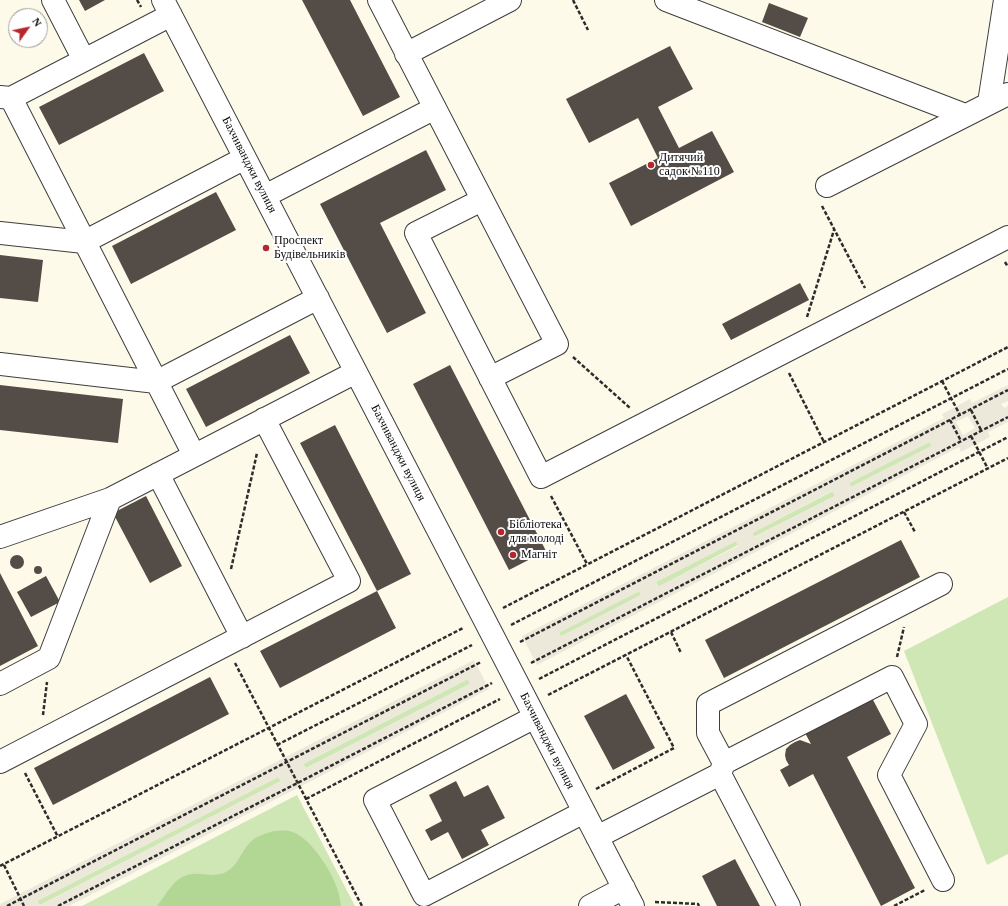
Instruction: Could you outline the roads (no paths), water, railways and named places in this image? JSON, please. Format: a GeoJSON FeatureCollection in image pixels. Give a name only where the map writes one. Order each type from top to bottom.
{"type":"FeatureCollection","features":[{"type":"Feature","properties":{"kind":"street"},"geometry":{"type":"LineString","coordinates":[[53,0],[84,60]]}},
{"type":"Feature","properties":{"kind":"street"},"geometry":{"type":"LineString","coordinates":[[379,0],[557,344],[490,378]]}},
{"type":"Feature","properties":{"kind":"street"},"geometry":{"type":"LineString","coordinates":[[406,54],[510,0]]}},
{"type":"Feature","properties":{"kind":"street"},"geometry":{"type":"LineString","coordinates":[[988,103],[1005,0]]}},
{"type":"Feature","properties":{"kind":"street"},"geometry":{"type":"LineString","coordinates":[[673,1],[965,115]]}},
{"type":"Feature","properties":{"kind":"street"},"geometry":{"type":"LineString","coordinates":[[167,8],[84,60],[5,97],[84,242],[194,456]]}},
{"type":"Feature","properties":{"kind":"street","name":"Бахчиванджи вулиця"},"geometry":{"type":"LineString","coordinates":[[167,8],[628,897]]}},
{"type":"Feature","properties":{"kind":"street"},"geometry":{"type":"LineString","coordinates":[[824,196],[965,115],[1008,94]]}},
{"type":"Feature","properties":{"kind":"street"},"geometry":{"type":"LineString","coordinates":[[265,196],[435,108]]}},
{"type":"Feature","properties":{"kind":"street"},"geometry":{"type":"LineString","coordinates":[[0,233],[84,242],[245,158]]}},
{"type":"Feature","properties":{"kind":"street"},"geometry":{"type":"LineString","coordinates":[[482,200],[416,233],[542,477],[1008,237]]}},
{"type":"Feature","properties":{"kind":"street"},"geometry":{"type":"LineString","coordinates":[[0,364],[156,382],[318,298]]}},
{"type":"Feature","properties":{"kind":"street"},"geometry":{"type":"LineString","coordinates":[[0,537],[110,499],[356,372]]}},
{"type":"Feature","properties":{"kind":"street"},"geometry":{"type":"LineString","coordinates":[[8,758],[349,581],[264,419]]}},
{"type":"Feature","properties":{"kind":"street"},"geometry":{"type":"LineString","coordinates":[[158,474],[224,602],[233,641]]}},
{"type":"Feature","properties":{"kind":"street"},"geometry":{"type":"LineString","coordinates":[[0,684],[49,658],[110,499]]}},
{"type":"Feature","properties":{"kind":"street"},"geometry":{"type":"LineString","coordinates":[[789,906],[722,768],[708,733],[708,704],[941,584]]}},
{"type":"Feature","properties":{"kind":"street"},"geometry":{"type":"LineString","coordinates":[[597,838],[722,768],[892,677],[916,724],[889,775],[943,880]]}},
{"type":"Feature","properties":{"kind":"street"},"geometry":{"type":"LineString","coordinates":[[535,717],[375,800],[424,895],[584,812]]}},
{"type":"Feature","properties":{"kind":"street"},"geometry":{"type":"LineString","coordinates":[[590,906],[628,897]]}},
{"type":"Feature","properties":{"kind":"place","name":"Дитячий садок №110"},"geometry":{"type":"Point","coordinates":[651,165]}},
{"type":"Feature","properties":{"kind":"place","name":"Проспект Будівельників"},"geometry":{"type":"Point","coordinates":[266,248]}},
{"type":"Feature","properties":{"kind":"place","name":"Бібліотека для молоді"},"geometry":{"type":"Point","coordinates":[501,532]}},
{"type":"Feature","properties":{"kind":"place","name":"Магніт"},"geometry":{"type":"Point","coordinates":[513,555]}}]}
